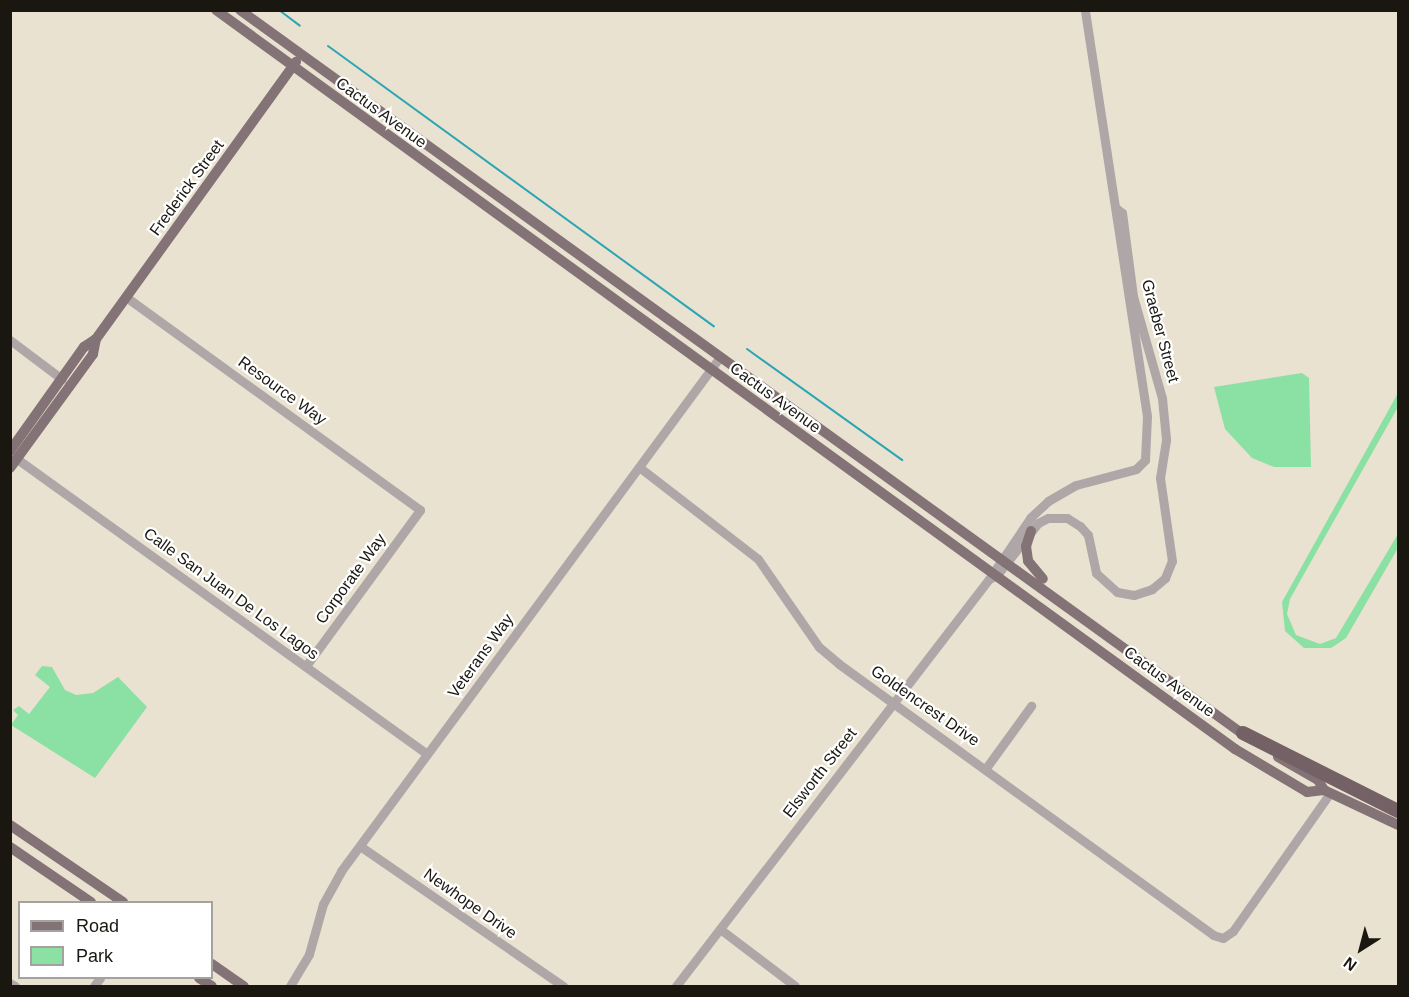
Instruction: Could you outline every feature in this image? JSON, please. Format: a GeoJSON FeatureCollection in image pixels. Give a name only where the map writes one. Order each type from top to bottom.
{"type":"FeatureCollection","features":[{"type":"Feature","properties":{"kind":"highway"},"geometry":{"type":"LineString","coordinates":[[1243,733],[1398,811]]}},
{"type":"Feature","properties":{"kind":"main road","name":"Cactus Avenue"},"geometry":{"type":"LineString","coordinates":[[216,10],[710,371],[1265,769],[1307,792],[1327,791]]}},
{"type":"Feature","properties":{"kind":"main road","name":"Cactus Avenue"},"geometry":{"type":"LineString","coordinates":[[240,10],[1243,733],[1318,780],[1327,791],[1398,825]]}},
{"type":"Feature","properties":{"kind":"main road","name":"Frederick Street"},"geometry":{"type":"LineString","coordinates":[[12,458],[84,347],[96,339],[301,55]]}},
{"type":"Feature","properties":{"kind":"main road","name":"Frederick Street"},"geometry":{"type":"LineString","coordinates":[[12,458],[93,354],[96,339]]}},
{"type":"Feature","properties":{"kind":"main road"},"geometry":{"type":"LineString","coordinates":[[1031,531],[1026,546],[1030,566],[1070,607]]}},
{"type":"Feature","properties":{"kind":"main road"},"geometry":{"type":"LineString","coordinates":[[10,825],[120,901]]}},
{"type":"Feature","properties":{"kind":"main road"},"geometry":{"type":"LineString","coordinates":[[10,847],[88,901]]}},
{"type":"Feature","properties":{"kind":"main road"},"geometry":{"type":"LineString","coordinates":[[213,965],[244,987]]}},
{"type":"Feature","properties":{"kind":"street","name":"Graeber Street"},"geometry":{"type":"LineString","coordinates":[[1004,560],[1048,501],[1076,485],[1141,465],[1147,453],[1148,433],[1085,10]]}},
{"type":"Feature","properties":{"kind":"street","name":"Graeber Street"},"geometry":{"type":"LineString","coordinates":[[1071,520],[1088,535],[1096,573],[1109,587],[1134,595],[1159,584],[1172,561],[1160,478],[1166,428],[1162,398],[1133,296],[1122,213],[1116,208]]}},
{"type":"Feature","properties":{"kind":"street","name":"Resource Way"},"geometry":{"type":"LineString","coordinates":[[126,297],[420,510]]}},
{"type":"Feature","properties":{"kind":"street"},"geometry":{"type":"LineString","coordinates":[[10,340],[62,379]]}},
{"type":"Feature","properties":{"kind":"street","name":"Veterans Way"},"geometry":{"type":"LineString","coordinates":[[290,987],[309,954],[329,890],[720,357]]}},
{"type":"Feature","properties":{"kind":"street","name":"Calle San Juan De Los Lagos"},"geometry":{"type":"LineString","coordinates":[[12,458],[427,754]]}},
{"type":"Feature","properties":{"kind":"street","name":"Goldencrest Drive"},"geometry":{"type":"LineString","coordinates":[[639,467],[758,559],[819,647],[1213,935],[1223,938],[1233,931],[1327,791]]}},
{"type":"Feature","properties":{"kind":"street","name":"Corporate Way"},"geometry":{"type":"LineString","coordinates":[[306,666],[420,510]]}},
{"type":"Feature","properties":{"kind":"street"},"geometry":{"type":"LineString","coordinates":[[1004,560],[1031,531],[1048,518],[1088,523]]}},
{"type":"Feature","properties":{"kind":"street","name":"Elsworth Street"},"geometry":{"type":"LineString","coordinates":[[676,987],[1004,560]]}},
{"type":"Feature","properties":{"kind":"street"},"geometry":{"type":"LineString","coordinates":[[986,768],[1031,706]]}},
{"type":"Feature","properties":{"kind":"street","name":"Newhope Drive"},"geometry":{"type":"LineString","coordinates":[[360,846],[563,987]]}},
{"type":"Feature","properties":{"kind":"street"},"geometry":{"type":"LineString","coordinates":[[720,929],[795,987]]}},
{"type":"Feature","properties":{"kind":"street"},"geometry":{"type":"LineString","coordinates":[[10,983],[15,987]]}},
{"type":"Feature","properties":{"kind":"green space"},"geometry":{"type":"Polygon","coordinates":[[[1302,373],[1309,378],[1311,467],[1274,467],[1252,458],[1225,429],[1214,387],[1302,373]]]}},
{"type":"Feature","properties":{"kind":"green space"},"geometry":{"type":"Polygon","coordinates":[[[1398,393],[1398,407],[1290,599],[1287,614],[1296,635],[1320,644],[1336,638],[1398,534],[1398,548],[1346,638],[1331,648],[1304,648],[1285,631],[1282,602],[1398,393]]]}},
{"type":"Feature","properties":{"kind":"green space"},"geometry":{"type":"Polygon","coordinates":[[[42,666],[52,667],[65,690],[76,695],[93,693],[118,677],[147,707],[95,778],[11,725],[18,715],[13,710],[19,706],[29,714],[50,687],[35,675],[42,666]]]}},
{"type":"Feature","properties":{"kind":"waterway"},"geometry":{"type":"LineString","coordinates":[[279,10],[300,26]]}},
{"type":"Feature","properties":{"kind":"waterway"},"geometry":{"type":"LineString","coordinates":[[328,46],[714,326]]}},
{"type":"Feature","properties":{"kind":"waterway"},"geometry":{"type":"LineString","coordinates":[[747,349],[902,460]]}}]}
